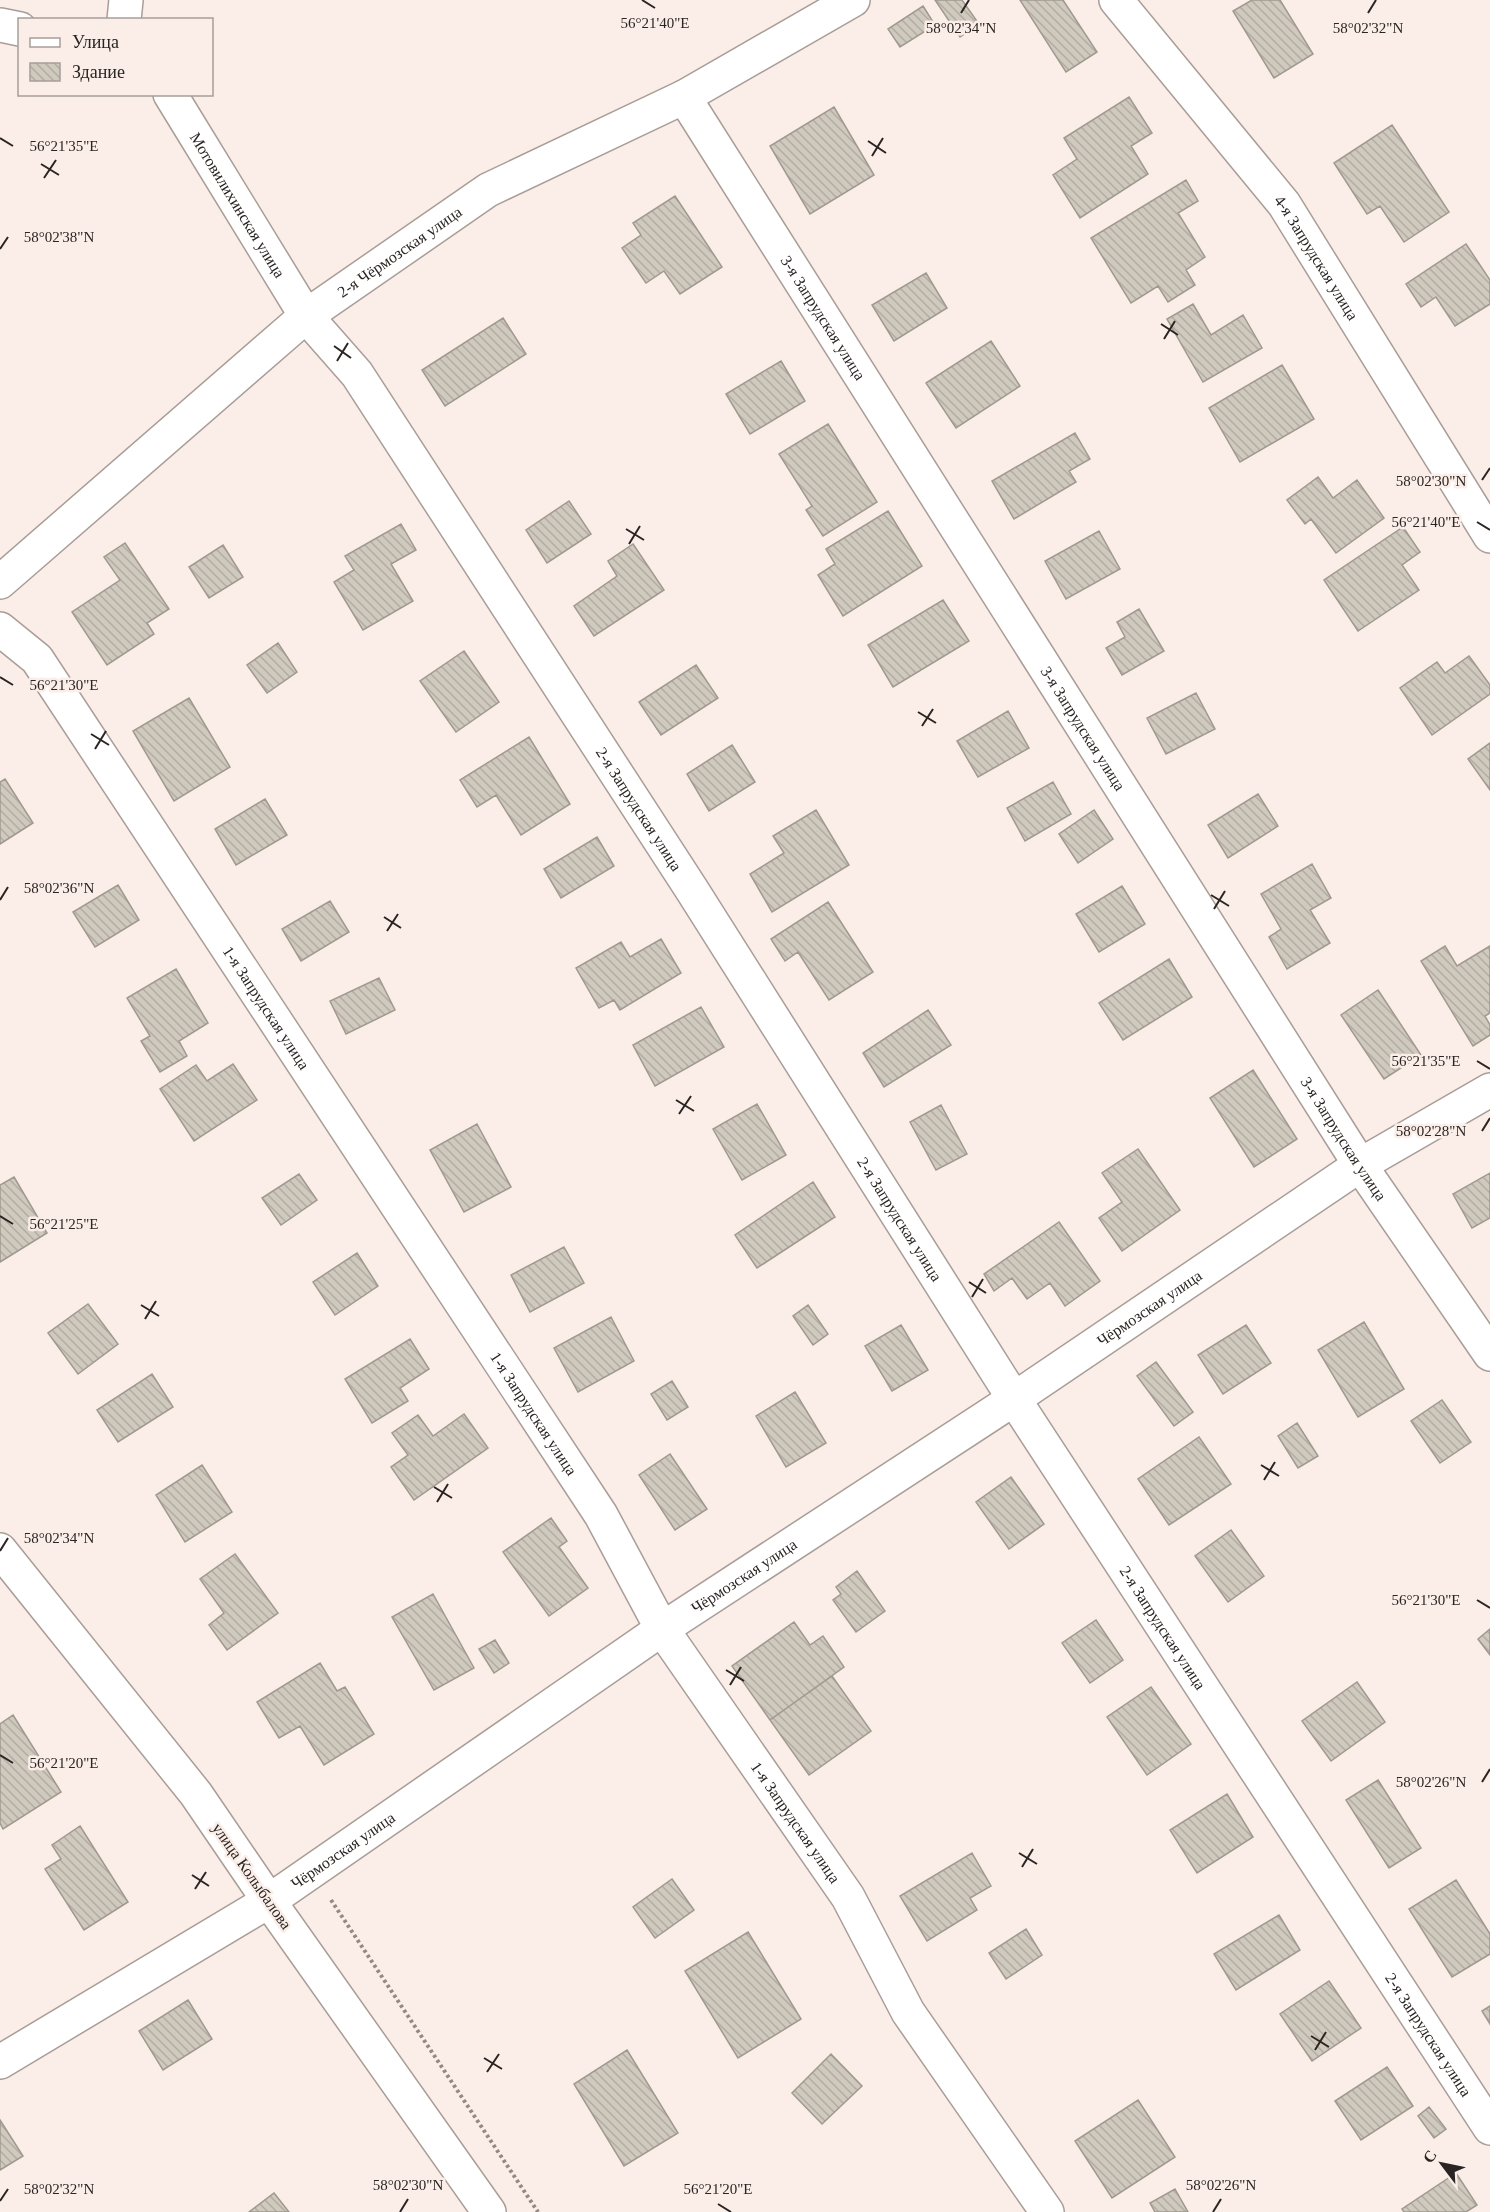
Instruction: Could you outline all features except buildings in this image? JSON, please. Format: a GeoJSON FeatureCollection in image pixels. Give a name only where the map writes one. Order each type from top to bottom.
{"type":"FeatureCollection","features":[{"type":"Feature","properties":{"kind":"street"},"geometry":{"type":"LineString","coordinates":[[124,18],[126,0]]}},
{"type":"Feature","properties":{"kind":"street","name":"2-я Чёрмозская улица"},"geometry":{"type":"LineString","coordinates":[[0,582],[306,316],[488,190],[684,97],[853,0]]}},
{"type":"Feature","properties":{"kind":"street","name":"4-я Запрудская улица"},"geometry":{"type":"LineString","coordinates":[[1116,0],[1284,204],[1490,536]]}},
{"type":"Feature","properties":{"kind":"street"},"geometry":{"type":"LineString","coordinates":[[0,25],[18,29]]}},
{"type":"Feature","properties":{"kind":"street","name":"Мотовилихинская улица"},"geometry":{"type":"LineString","coordinates":[[171,96],[306,316]]}},
{"type":"Feature","properties":{"kind":"street","name":"3-я Запрудская улица"},"geometry":{"type":"LineString","coordinates":[[684,97],[1360,1165],[1490,1354]]}},
{"type":"Feature","properties":{"kind":"street","name":"2-я Запрудская улица"},"geometry":{"type":"LineString","coordinates":[[306,316],[357,374],[692,890],[1014,1399],[1490,2128]]}},
{"type":"Feature","properties":{"kind":"street","name":"1-я Запрудская улица"},"geometry":{"type":"LineString","coordinates":[[0,628],[37,659],[44,669],[601,1515],[662,1629],[848,1897],[908,2012],[1047,2212]]}},
{"type":"Feature","properties":{"kind":"street","name":"Чёрмозская улица"},"geometry":{"type":"LineString","coordinates":[[0,2062],[269,1900],[662,1629],[1014,1399],[1360,1165],[1490,1090]]}},
{"type":"Feature","properties":{"kind":"street","name":"улица Колыбалова"},"geometry":{"type":"LineString","coordinates":[[0,1550],[196,1794],[489,2212]]}},
{"type":"Feature","properties":{"kind":"path"},"geometry":{"type":"LineString","coordinates":[[312,1871],[538,2212]]}}]}
